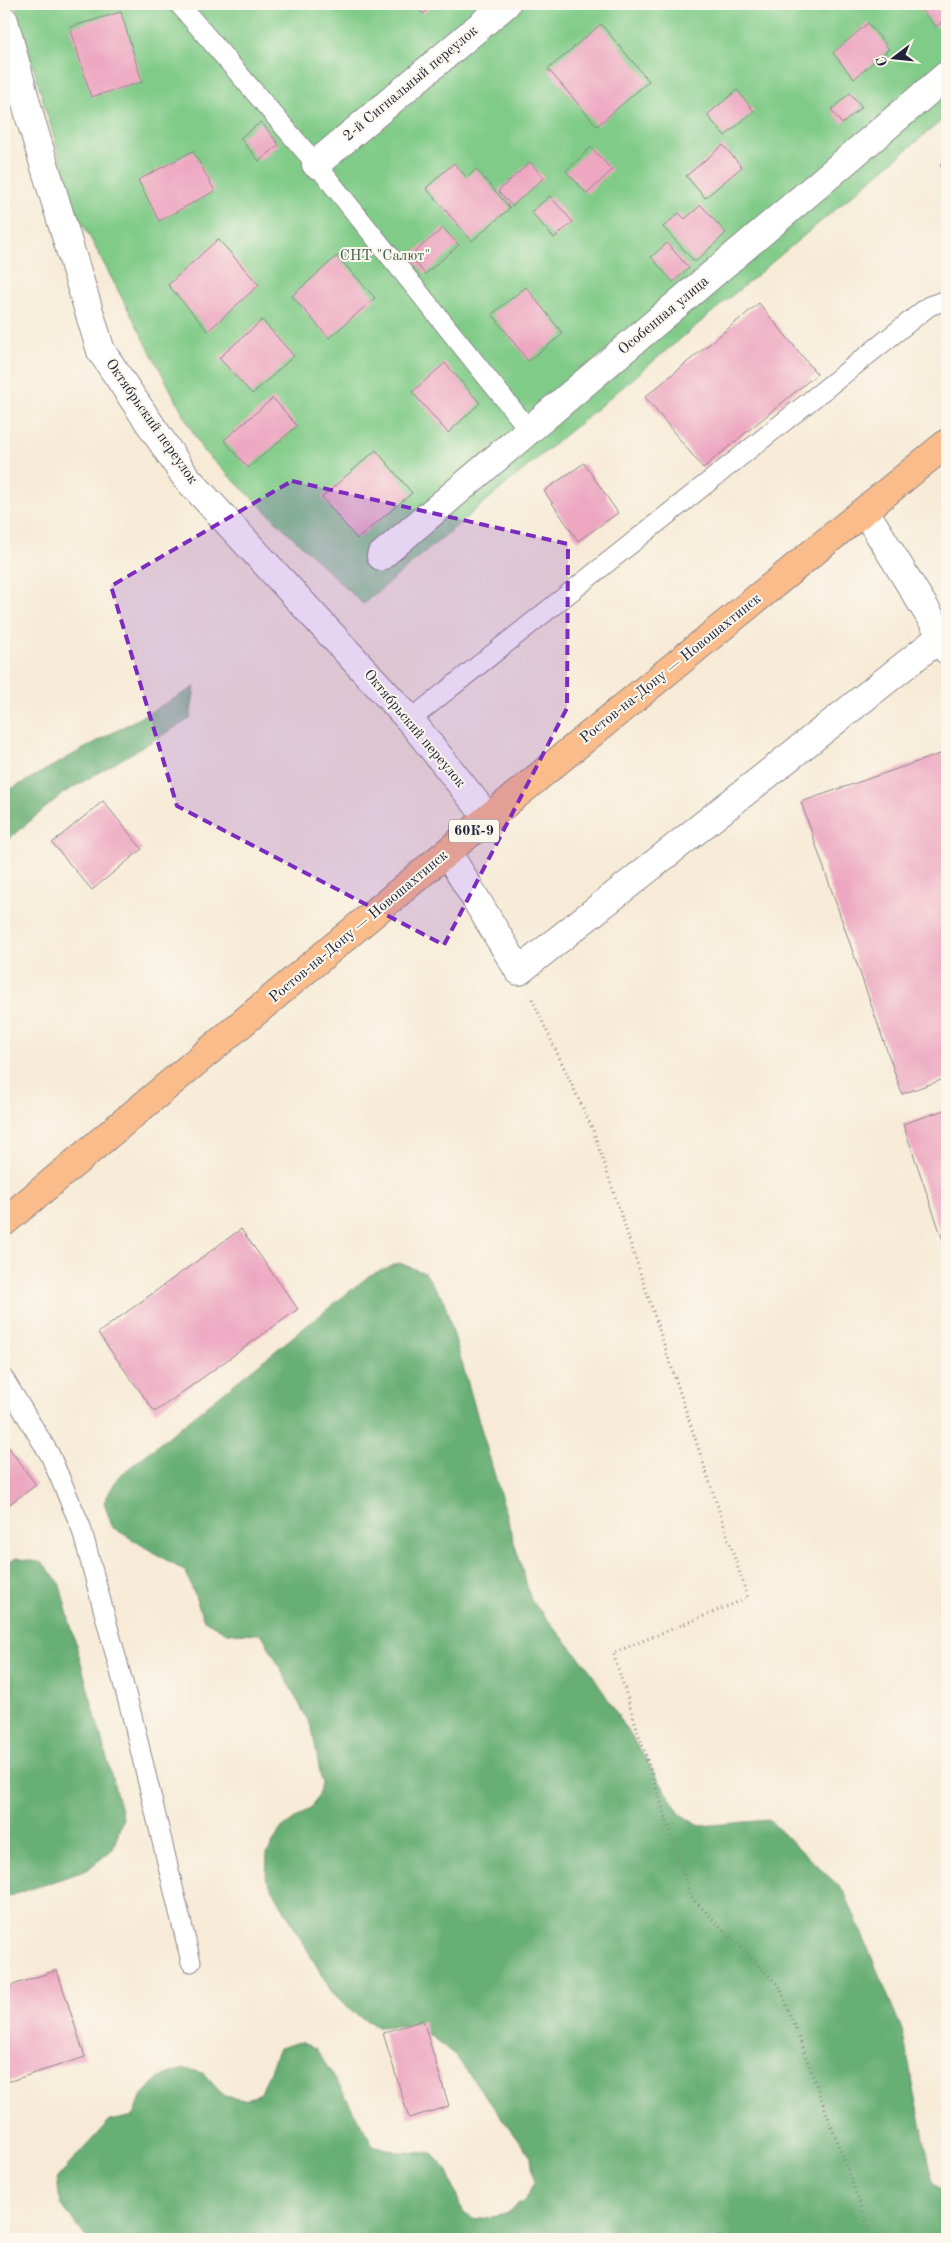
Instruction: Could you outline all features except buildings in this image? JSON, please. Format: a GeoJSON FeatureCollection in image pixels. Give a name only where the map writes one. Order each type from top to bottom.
{"type":"FeatureCollection","features":[{"type":"Feature","properties":{"kind":"main road","name":"Ростов-на-Дону — Новошахтинск"},"geometry":{"type":"LineString","coordinates":[[4,1222],[488,818],[947,443]]}},
{"type":"Feature","properties":{"kind":"street","name":"2-й Сигнальный переулок"},"geometry":{"type":"LineString","coordinates":[[316,164],[506,4]]}},
{"type":"Feature","properties":{"kind":"street","name":"Октябрьский переулок"},"geometry":{"type":"LineString","coordinates":[[4,21],[31,120],[101,351],[186,476],[410,720],[488,818]]}},
{"type":"Feature","properties":{"kind":"street","name":"Особенная улица"},"geometry":{"type":"LineString","coordinates":[[380,556],[530,431],[947,76]]}},
{"type":"Feature","properties":{"kind":"street"},"geometry":{"type":"LineString","coordinates":[[448,853],[519,971],[944,643],[865,511]]}},
{"type":"Feature","properties":{"kind":"lane"},"geometry":{"type":"LineString","coordinates":[[179,4],[316,164],[530,431]]}},
{"type":"Feature","properties":{"kind":"lane"},"geometry":{"type":"LineString","coordinates":[[410,720],[929,306],[947,300]]}},
{"type":"Feature","properties":{"kind":"lane"},"geometry":{"type":"LineString","coordinates":[[4,1379],[50,1455],[82,1527],[132,1716],[191,1962]]}},
{"type":"Feature","properties":{"kind":"path"},"geometry":{"type":"LineString","coordinates":[[519,971],[593,1130],[748,1598],[613,1653],[691,1897],[780,1987],[873,2239]]}},
{"type":"Feature","properties":{"kind":"highlighted area"},"geometry":{"type":"Polygon","coordinates":[[[292,481],[568,544],[567,708],[444,945],[177,806],[111,586],[292,481]]]}},
{"type":"Feature","properties":{"kind":"green space","name":"СНТ \"Салют\""},"geometry":{"type":"Polygon","coordinates":[[[15,4],[947,4],[947,116],[363,604],[203,451],[75,209],[15,4]]]}},
{"type":"Feature","properties":{"kind":"green space"},"geometry":{"type":"Polygon","coordinates":[[[195,687],[190,719],[62,794],[4,843],[4,793],[195,687]]]}},
{"type":"Feature","properties":{"kind":"green space"},"geometry":{"type":"Polygon","coordinates":[[[399,1263],[425,1273],[444,1301],[531,1600],[589,1669],[680,1814],[700,1826],[769,1820],[844,1891],[902,2030],[933,2182],[947,2197],[947,2239],[87,2239],[60,2203],[57,2178],[109,2121],[134,2116],[141,2097],[159,2078],[184,2068],[203,2073],[224,2096],[245,2100],[261,2093],[279,2048],[300,2042],[316,2049],[373,2145],[398,2152],[431,2153],[448,2171],[462,2211],[476,2220],[506,2214],[525,2200],[534,2183],[531,2157],[455,2055],[416,2025],[378,2027],[352,2012],[331,1991],[266,1878],[267,1854],[280,1830],[313,1806],[322,1784],[312,1728],[262,1634],[227,1633],[204,1620],[186,1572],[112,1527],[104,1502],[118,1477],[370,1275],[399,1263]]]}},
{"type":"Feature","properties":{"kind":"green space"},"geometry":{"type":"Polygon","coordinates":[[[16,1558],[43,1563],[59,1582],[123,1818],[113,1849],[87,1870],[4,1898],[4,1566],[16,1558]]]}}]}
